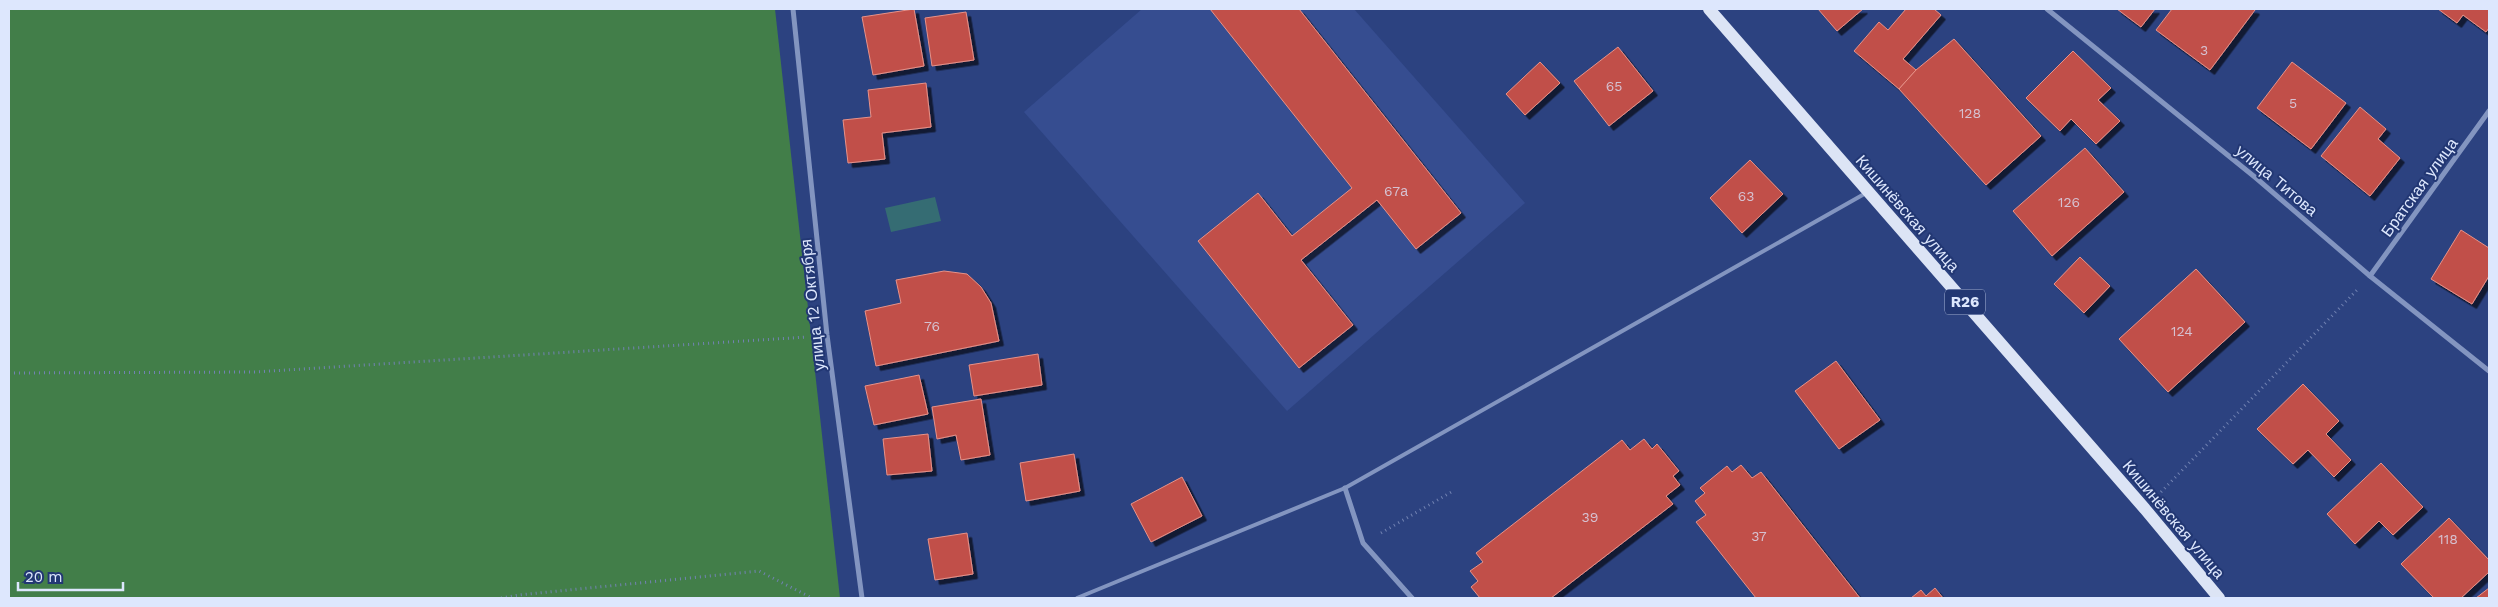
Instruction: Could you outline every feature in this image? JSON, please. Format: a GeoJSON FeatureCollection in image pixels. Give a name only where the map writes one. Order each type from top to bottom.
{"type":"FeatureCollection","features":[{"type":"Feature","properties":{"kind":"main road","name":"Кишинёвская улица"},"geometry":{"type":"LineString","coordinates":[[1709,9],[2145,509],[2219,598]]}},
{"type":"Feature","properties":{"kind":"street","name":"улица 12 Октября"},"geometry":{"type":"LineString","coordinates":[[793,9],[827,335],[862,598]]}},
{"type":"Feature","properties":{"kind":"street","name":"улица Титова"},"geometry":{"type":"LineString","coordinates":[[2047,9],[2256,178],[2370,276],[2489,371]]}},
{"type":"Feature","properties":{"kind":"street","name":"Братская улица"},"geometry":{"type":"LineString","coordinates":[[2370,276],[2489,112]]}},
{"type":"Feature","properties":{"kind":"street"},"geometry":{"type":"LineString","coordinates":[[1345,488],[1363,543],[1412,598]]}},
{"type":"Feature","properties":{"kind":"lane"},"geometry":{"type":"LineString","coordinates":[[1077,598],[1345,488],[1868,192]]}},
{"type":"Feature","properties":{"kind":"path"},"geometry":{"type":"LineString","coordinates":[[2145,509],[2370,276]]}},
{"type":"Feature","properties":{"kind":"path"},"geometry":{"type":"LineString","coordinates":[[9,374],[255,372],[827,335]]}},
{"type":"Feature","properties":{"kind":"path"},"geometry":{"type":"LineString","coordinates":[[1363,543],[1453,491]]}},
{"type":"Feature","properties":{"kind":"path"},"geometry":{"type":"LineString","coordinates":[[501,598],[519,594],[759,571],[812,598]]}},
{"type":"Feature","properties":{"kind":"shaded area"},"geometry":{"type":"Polygon","coordinates":[[[1142,9],[1354,9],[1525,203],[1287,411],[1024,112],[1142,9]]]}},
{"type":"Feature","properties":{"kind":"shaded area"},"geometry":{"type":"Polygon","coordinates":[[[935,197],[941,221],[891,232],[885,208],[935,197]]]}},
{"type":"Feature","properties":{"kind":"green space"},"geometry":{"type":"Polygon","coordinates":[[[9,9],[775,9],[840,598],[9,598],[9,9]]]}},
{"type":"Feature","properties":{"kind":"building"},"geometry":{"type":"Polygon","coordinates":[[[914,9],[924,66],[873,75],[862,17],[914,9]]]}},
{"type":"Feature","properties":{"kind":"building"},"geometry":{"type":"Polygon","coordinates":[[[1210,9],[1299,9],[1461,213],[1416,249],[1377,200],[1301,260],[1353,325],[1299,368],[1198,241],[1258,193],[1292,236],[1352,188],[1210,9]]]}},
{"type":"Feature","properties":{"kind":"building"},"geometry":{"type":"Polygon","coordinates":[[[1818,9],[1863,9],[1837,31],[1818,9]]]}},
{"type":"Feature","properties":{"kind":"building"},"geometry":{"type":"Polygon","coordinates":[[[1906,9],[1934,9],[1941,15],[1903,59],[1916,70],[1899,89],[1854,51],[1879,22],[1888,30],[1906,9]]]}},
{"type":"Feature","properties":{"kind":"building"},"geometry":{"type":"Polygon","coordinates":[[[2117,9],[2155,9],[2141,27],[2117,9]]]}},
{"type":"Feature","properties":{"kind":"building"},"geometry":{"type":"Polygon","coordinates":[[[2172,9],[2255,10],[2210,70],[2156,30],[2172,9]]]}},
{"type":"Feature","properties":{"kind":"building"},"geometry":{"type":"Polygon","coordinates":[[[2438,9],[2489,9],[2489,28],[2486,32],[2463,15],[2457,23],[2438,9]]]}},
{"type":"Feature","properties":{"kind":"building"},"geometry":{"type":"Polygon","coordinates":[[[966,12],[974,60],[932,66],[925,18],[966,12]]]}},
{"type":"Feature","properties":{"kind":"building"},"geometry":{"type":"Polygon","coordinates":[[[1954,39],[2041,136],[1986,185],[1899,89],[1916,70],[1954,39]]]}},
{"type":"Feature","properties":{"kind":"building"},"geometry":{"type":"Polygon","coordinates":[[[1618,47],[1653,91],[1609,126],[1574,81],[1618,47]]]}},
{"type":"Feature","properties":{"kind":"building"},"geometry":{"type":"Polygon","coordinates":[[[2073,51],[2111,88],[2098,100],[2120,121],[2096,144],[2071,119],[2060,131],[2026,98],[2073,51]]]}},
{"type":"Feature","properties":{"kind":"building"},"geometry":{"type":"Polygon","coordinates":[[[1540,62],[1560,83],[1525,115],[1506,94],[1540,62]]]}},
{"type":"Feature","properties":{"kind":"building"},"geometry":{"type":"Polygon","coordinates":[[[2292,62],[2346,103],[2311,149],[2257,108],[2292,62]]]}},
{"type":"Feature","properties":{"kind":"building"},"geometry":{"type":"Polygon","coordinates":[[[926,83],[931,127],[882,133],[885,159],[848,163],[843,120],[871,117],[868,90],[926,83]]]}},
{"type":"Feature","properties":{"kind":"building"},"geometry":{"type":"Polygon","coordinates":[[[2360,107],[2386,129],[2378,139],[2400,158],[2370,196],[2321,156],[2360,107]]]}},
{"type":"Feature","properties":{"kind":"building"},"geometry":{"type":"Polygon","coordinates":[[[2085,148],[2124,192],[2052,256],[2013,211],[2085,148]]]}},
{"type":"Feature","properties":{"kind":"building"},"geometry":{"type":"Polygon","coordinates":[[[1750,160],[1783,194],[1742,233],[1710,198],[1750,160]]]}},
{"type":"Feature","properties":{"kind":"building"},"geometry":{"type":"Polygon","coordinates":[[[2461,230],[2489,248],[2489,276],[2472,304],[2431,279],[2461,230]]]}},
{"type":"Feature","properties":{"kind":"building"},"geometry":{"type":"Polygon","coordinates":[[[2080,257],[2110,286],[2084,313],[2054,284],[2080,257]]]}},
{"type":"Feature","properties":{"kind":"building"},"geometry":{"type":"Polygon","coordinates":[[[2196,269],[2245,322],[2168,392],[2119,339],[2196,269]]]}},
{"type":"Feature","properties":{"kind":"building"},"geometry":{"type":"Polygon","coordinates":[[[944,271],[967,274],[981,287],[991,303],[999,341],[876,366],[865,311],[901,303],[896,280],[944,271]]]}},
{"type":"Feature","properties":{"kind":"building"},"geometry":{"type":"Polygon","coordinates":[[[1038,354],[1042,385],[974,396],[969,365],[1038,354]]]}},
{"type":"Feature","properties":{"kind":"building"},"geometry":{"type":"Polygon","coordinates":[[[1836,361],[1880,420],[1839,449],[1795,391],[1836,361]]]}},
{"type":"Feature","properties":{"kind":"building"},"geometry":{"type":"Polygon","coordinates":[[[919,375],[928,414],[874,425],[865,386],[919,375]]]}},
{"type":"Feature","properties":{"kind":"building"},"geometry":{"type":"Polygon","coordinates":[[[2303,384],[2339,421],[2326,434],[2351,460],[2334,477],[2308,450],[2293,464],[2257,429],[2303,384]]]}},
{"type":"Feature","properties":{"kind":"building"},"geometry":{"type":"Polygon","coordinates":[[[981,399],[990,455],[961,460],[956,435],[937,439],[932,407],[981,399]]]}},
{"type":"Feature","properties":{"kind":"building"},"geometry":{"type":"Polygon","coordinates":[[[928,434],[932,471],[887,475],[883,439],[928,434]]]}},
{"type":"Feature","properties":{"kind":"building"},"geometry":{"type":"Polygon","coordinates":[[[1644,439],[1652,449],[1657,444],[1679,471],[1673,476],[1680,485],[1666,496],[1673,504],[1551,598],[1480,598],[1471,587],[1478,581],[1470,571],[1483,562],[1476,553],[1622,440],[1630,450],[1644,439]]]}},
{"type":"Feature","properties":{"kind":"building"},"geometry":{"type":"Polygon","coordinates":[[[1074,454],[1080,491],[1026,501],[1020,463],[1074,454]]]}},
{"type":"Feature","properties":{"kind":"building"},"geometry":{"type":"Polygon","coordinates":[[[2381,463],[2423,507],[2393,535],[2379,521],[2355,544],[2327,514],[2381,463]]]}},
{"type":"Feature","properties":{"kind":"building"},"geometry":{"type":"Polygon","coordinates":[[[1741,465],[1752,478],[1761,472],[1860,598],[1756,598],[1696,522],[1706,515],[1695,501],[1705,493],[1700,488],[1727,466],[1732,472],[1741,465]]]}},
{"type":"Feature","properties":{"kind":"building"},"geometry":{"type":"Polygon","coordinates":[[[1182,477],[1202,516],[1151,542],[1131,504],[1182,477]]]}},
{"type":"Feature","properties":{"kind":"building"},"geometry":{"type":"Polygon","coordinates":[[[2449,518],[2489,560],[2489,572],[2461,598],[2434,598],[2401,564],[2449,518]]]}},
{"type":"Feature","properties":{"kind":"building"},"geometry":{"type":"Polygon","coordinates":[[[967,533],[973,574],[935,580],[928,539],[967,533]]]}},
{"type":"Feature","properties":{"kind":"building"},"geometry":{"type":"Polygon","coordinates":[[[1935,588],[1943,598],[1911,598],[1921,590],[1926,596],[1935,588]]]}},
{"type":"Feature","properties":{"kind":"building"},"geometry":{"type":"Polygon","coordinates":[[[2489,588],[2489,598],[2476,598],[2489,588]]]}}]}
